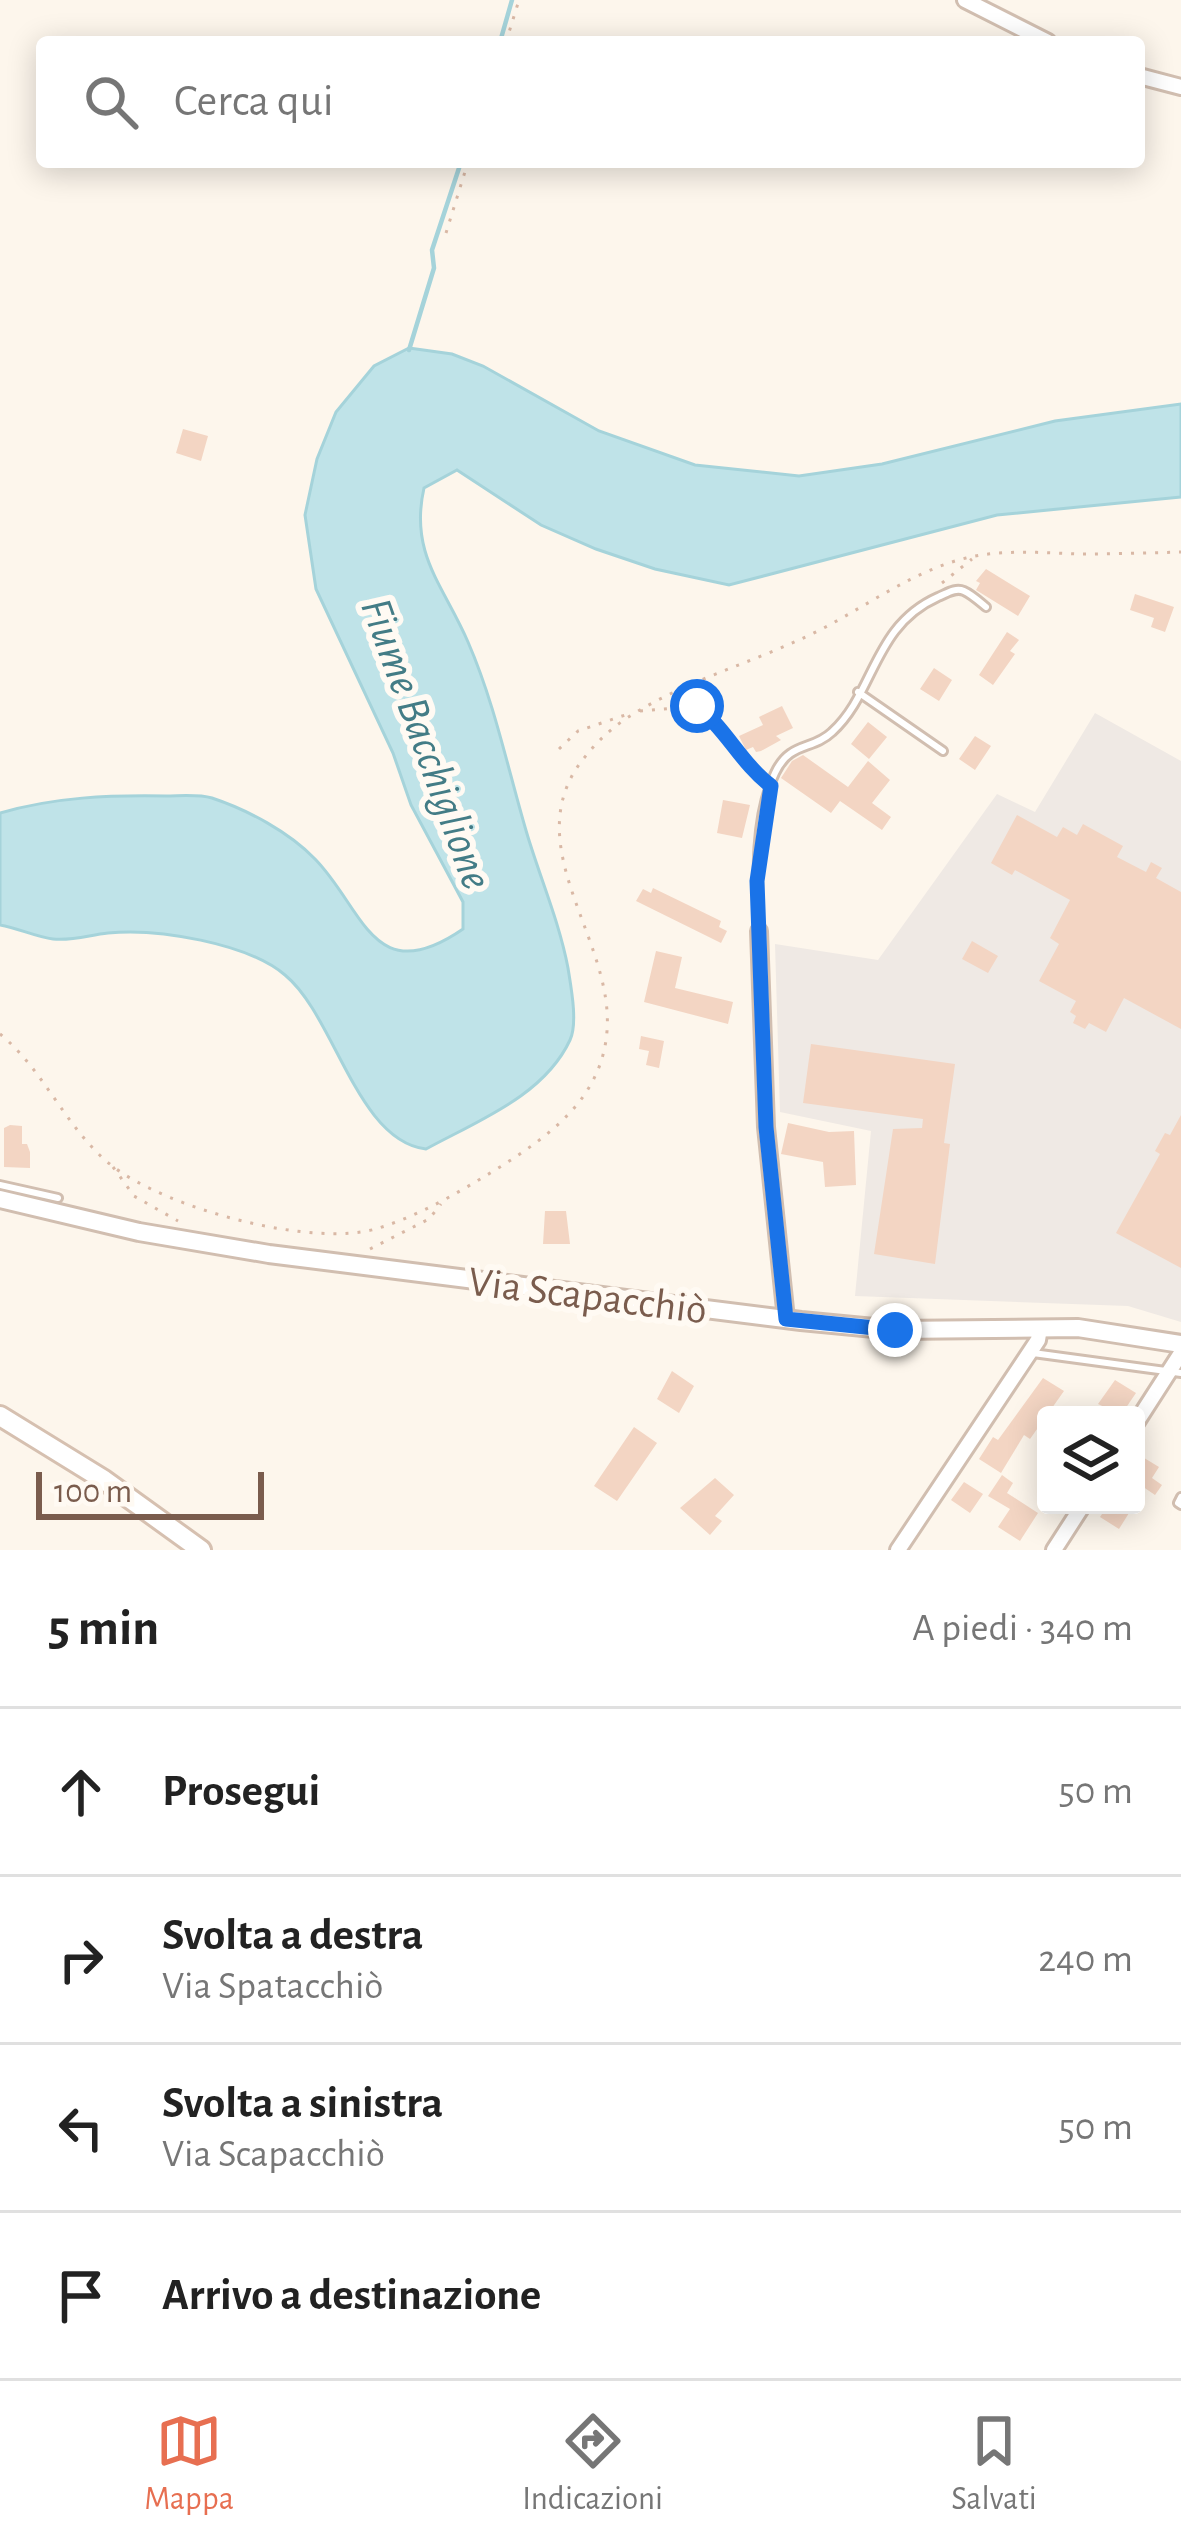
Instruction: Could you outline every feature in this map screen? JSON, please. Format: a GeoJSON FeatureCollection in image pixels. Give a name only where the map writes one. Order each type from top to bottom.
{"type":"FeatureCollection","features":[{"type":"Feature","properties":{"kind":"main road"},"geometry":{"type":"LineString","coordinates":[[0,1416],[104,1480],[201,1550]]}},
{"type":"Feature","properties":{"kind":"street"},"geometry":{"type":"LineString","coordinates":[[964,0],[1036,36]]}},
{"type":"Feature","properties":{"kind":"street"},"geometry":{"type":"LineString","coordinates":[[1145,78],[1181,87]]}},
{"type":"Feature","properties":{"kind":"street"},"geometry":{"type":"LineString","coordinates":[[760,931],[766,1127],[786,1319]]}},
{"type":"Feature","properties":{"kind":"street","name":"Via Scapacchiò"},"geometry":{"type":"LineString","coordinates":[[0,1199],[214,1245],[786,1319],[1111,1331],[1181,1344]]}},
{"type":"Feature","properties":{"kind":"street"},"geometry":{"type":"LineString","coordinates":[[898,1550],[1038,1340],[1040,1328]]}},
{"type":"Feature","properties":{"kind":"street"},"geometry":{"type":"LineString","coordinates":[[1145,1411],[1175,1372],[1181,1353]]}},
{"type":"Feature","properties":{"kind":"street"},"geometry":{"type":"LineString","coordinates":[[1054,1550],[1077,1514]]}},
{"type":"Feature","properties":{"kind":"lane"},"geometry":{"type":"LineString","coordinates":[[760,931],[757,881],[771,786],[789,752],[831,734],[879,655],[915,609],[954,590],[963,590],[986,607]]}},
{"type":"Feature","properties":{"kind":"lane"},"geometry":{"type":"LineString","coordinates":[[858,692],[943,751]]}},
{"type":"Feature","properties":{"kind":"lane"},"geometry":{"type":"LineString","coordinates":[[0,1185],[58,1198]]}},
{"type":"Feature","properties":{"kind":"lane"},"geometry":{"type":"LineString","coordinates":[[1029,1353],[1175,1372]]}},
{"type":"Feature","properties":{"kind":"path"},"geometry":{"type":"LineString","coordinates":[[508,36],[519,0]]}},
{"type":"Feature","properties":{"kind":"path"},"geometry":{"type":"LineString","coordinates":[[446,233],[466,168]]}},
{"type":"Feature","properties":{"kind":"path"},"geometry":{"type":"LineString","coordinates":[[110,1165],[179,1204],[233,1219],[324,1232],[376,1230],[441,1204],[547,1137],[585,1097],[604,1056],[605,989],[561,857],[557,828],[562,796],[578,767],[616,725],[806,637],[949,562],[1007,552],[1181,552]]}},
{"type":"Feature","properties":{"kind":"path"},"geometry":{"type":"LineString","coordinates":[[559,749],[578,731],[613,716],[697,706],[720,728],[749,769],[771,786]]}},
{"type":"Feature","properties":{"kind":"path"},"geometry":{"type":"LineString","coordinates":[[0,1034],[22,1052],[134,1196],[214,1245]]}},
{"type":"Feature","properties":{"kind":"path"},"geometry":{"type":"LineString","coordinates":[[361,1252],[429,1220],[441,1204]]}},
{"type":"Feature","properties":{"kind":"shaded area"},"geometry":{"type":"Polygon","coordinates":[[[1095,713],[1181,761],[1181,1322],[1128,1306],[855,1296],[871,1131],[780,1112],[775,944],[878,960],[997,794],[1035,812],[1095,713]]]}},
{"type":"Feature","properties":{"kind":"water","name":"Fiume Bacchiglione"},"geometry":{"type":"Polygon","coordinates":[[[409,348],[452,354],[483,366],[599,431],[695,465],[799,476],[882,464],[1055,421],[1181,404],[1181,497],[997,515],[729,585],[655,569],[596,549],[541,525],[457,470],[424,488],[421,532],[425,551],[485,688],[559,932],[574,1015],[570,1040],[544,1077],[507,1105],[426,1149],[402,1141],[382,1124],[303,994],[268,964],[225,946],[176,936],[128,932],[53,939],[0,925],[0,813],[82,798],[189,795],[240,809],[293,840],[332,879],[374,936],[390,947],[409,951],[433,946],[463,929],[463,902],[411,805],[393,753],[316,589],[305,515],[317,459],[336,412],[374,366],[409,348]]]}},
{"type":"Feature","properties":{"kind":"building"},"geometry":{"type":"Polygon","coordinates":[[[183,429],[208,436],[201,461],[176,453],[183,429]]]}},
{"type":"Feature","properties":{"kind":"building"},"geometry":{"type":"Polygon","coordinates":[[[986,569],[1030,596],[1018,616],[976,590],[980,583],[976,581],[986,569]]]}},
{"type":"Feature","properties":{"kind":"building"},"geometry":{"type":"Polygon","coordinates":[[[1135,594],[1174,607],[1165,632],[1151,627],[1154,618],[1130,610],[1135,594]]]}},
{"type":"Feature","properties":{"kind":"building"},"geometry":{"type":"Polygon","coordinates":[[[1007,632],[1019,640],[993,685],[979,675],[1007,632]]]}},
{"type":"Feature","properties":{"kind":"building"},"geometry":{"type":"Polygon","coordinates":[[[934,668],[952,680],[939,701],[920,689],[934,668]]]}},
{"type":"Feature","properties":{"kind":"building"},"geometry":{"type":"Polygon","coordinates":[[[782,706],[793,728],[761,751],[746,750],[739,736],[763,725],[759,717],[782,706]]]}},
{"type":"Feature","properties":{"kind":"building"},"geometry":{"type":"Polygon","coordinates":[[[868,722],[887,737],[869,759],[851,744],[868,722]]]}},
{"type":"Feature","properties":{"kind":"building"},"geometry":{"type":"Polygon","coordinates":[[[975,736],[991,746],[975,770],[959,759],[975,736]]]}},
{"type":"Feature","properties":{"kind":"building"},"geometry":{"type":"Polygon","coordinates":[[[803,755],[848,787],[868,761],[890,780],[872,803],[891,817],[882,830],[840,801],[831,813],[781,778],[792,761],[803,755]]]}},
{"type":"Feature","properties":{"kind":"building"},"geometry":{"type":"Polygon","coordinates":[[[723,800],[750,805],[742,838],[717,833],[723,800]]]}},
{"type":"Feature","properties":{"kind":"building"},"geometry":{"type":"Polygon","coordinates":[[[1017,815],[1057,837],[1063,827],[1077,835],[1083,824],[1123,846],[1117,857],[1146,872],[1151,862],[1162,868],[1156,878],[1181,892],[1181,1029],[1124,998],[1106,1032],[1089,1023],[1085,1029],[1073,1023],[1076,1016],[1070,1012],[1076,1001],[1039,981],[1059,944],[1050,938],[1070,900],[1015,870],[1012,875],[991,863],[1017,815]]]}},
{"type":"Feature","properties":{"kind":"building"},"geometry":{"type":"Polygon","coordinates":[[[653,888],[721,921],[719,927],[727,931],[721,943],[636,901],[643,889],[651,893],[653,888]]]}},
{"type":"Feature","properties":{"kind":"building"},"geometry":{"type":"Polygon","coordinates":[[[972,941],[998,956],[988,973],[962,959],[972,941]]]}},
{"type":"Feature","properties":{"kind":"building"},"geometry":{"type":"Polygon","coordinates":[[[656,951],[682,957],[675,988],[733,1002],[728,1024],[644,1002],[656,951]]]}},
{"type":"Feature","properties":{"kind":"building"},"geometry":{"type":"Polygon","coordinates":[[[641,1036],[664,1041],[659,1068],[646,1065],[649,1051],[639,1049],[641,1036]]]}},
{"type":"Feature","properties":{"kind":"building"},"geometry":{"type":"Polygon","coordinates":[[[811,1044],[955,1064],[935,1264],[874,1254],[893,1129],[922,1128],[923,1119],[803,1103],[811,1044]]]}},
{"type":"Feature","properties":{"kind":"building"},"geometry":{"type":"Polygon","coordinates":[[[1181,1115],[1181,1268],[1116,1233],[1160,1154],[1155,1151],[1181,1115]]]}},
{"type":"Feature","properties":{"kind":"building"},"geometry":{"type":"Polygon","coordinates":[[[788,1123],[829,1132],[854,1131],[856,1185],[825,1187],[823,1162],[781,1154],[788,1123]]]}},
{"type":"Feature","properties":{"kind":"building"},"geometry":{"type":"Polygon","coordinates":[[[22,1126],[30,1168],[4,1167],[4,1128],[22,1126]]]}},
{"type":"Feature","properties":{"kind":"building"},"geometry":{"type":"Polygon","coordinates":[[[545,1211],[566,1211],[570,1244],[543,1244],[545,1211]]]}},
{"type":"Feature","properties":{"kind":"building"},"geometry":{"type":"Polygon","coordinates":[[[672,1371],[694,1386],[679,1413],[657,1399],[672,1371]]]}},
{"type":"Feature","properties":{"kind":"building"},"geometry":{"type":"Polygon","coordinates":[[[1043,1378],[1064,1391],[1053,1406],[1037,1406],[1037,1429],[1030,1439],[1024,1435],[1001,1473],[979,1459],[993,1437],[998,1440],[1043,1378]]]}},
{"type":"Feature","properties":{"kind":"building"},"geometry":{"type":"Polygon","coordinates":[[[1115,1380],[1136,1393],[1127,1406],[1098,1404],[1115,1380]]]}},
{"type":"Feature","properties":{"kind":"building"},"geometry":{"type":"Polygon","coordinates":[[[634,1427],[657,1443],[617,1501],[594,1486],[634,1427]]]}},
{"type":"Feature","properties":{"kind":"building"},"geometry":{"type":"Polygon","coordinates":[[[1145,1458],[1159,1467],[1152,1478],[1162,1485],[1155,1495],[1145,1488],[1145,1458]]]}},
{"type":"Feature","properties":{"kind":"building"},"geometry":{"type":"Polygon","coordinates":[[[1002,1475],[1013,1483],[1007,1493],[1037,1512],[1020,1541],[998,1527],[1010,1509],[988,1496],[1002,1475]]]}},
{"type":"Feature","properties":{"kind":"building"},"geometry":{"type":"Polygon","coordinates":[[[715,1478],[734,1495],[715,1516],[722,1521],[710,1535],[680,1508],[715,1478]]]}},
{"type":"Feature","properties":{"kind":"building"},"geometry":{"type":"Polygon","coordinates":[[[964,1482],[983,1494],[970,1513],[951,1500],[964,1482]]]}},
{"type":"Feature","properties":{"kind":"building"},"geometry":{"type":"Polygon","coordinates":[[[1102,1514],[1128,1514],[1119,1529],[1102,1514]]]}},
{"type":"Feature","properties":{"kind":"waterway"},"geometry":{"type":"LineString","coordinates":[[502,36],[512,0]]}},
{"type":"Feature","properties":{"kind":"waterway"},"geometry":{"type":"LineString","coordinates":[[409,350],[434,268],[432,250],[459,168]]}},
{"type":"Feature","properties":{"kind":"route"},"geometry":{"type":"LineString","coordinates":[[697,706],[720,728],[749,769],[771,786],[757,881],[766,1127],[786,1319],[895,1330]]}}]}
